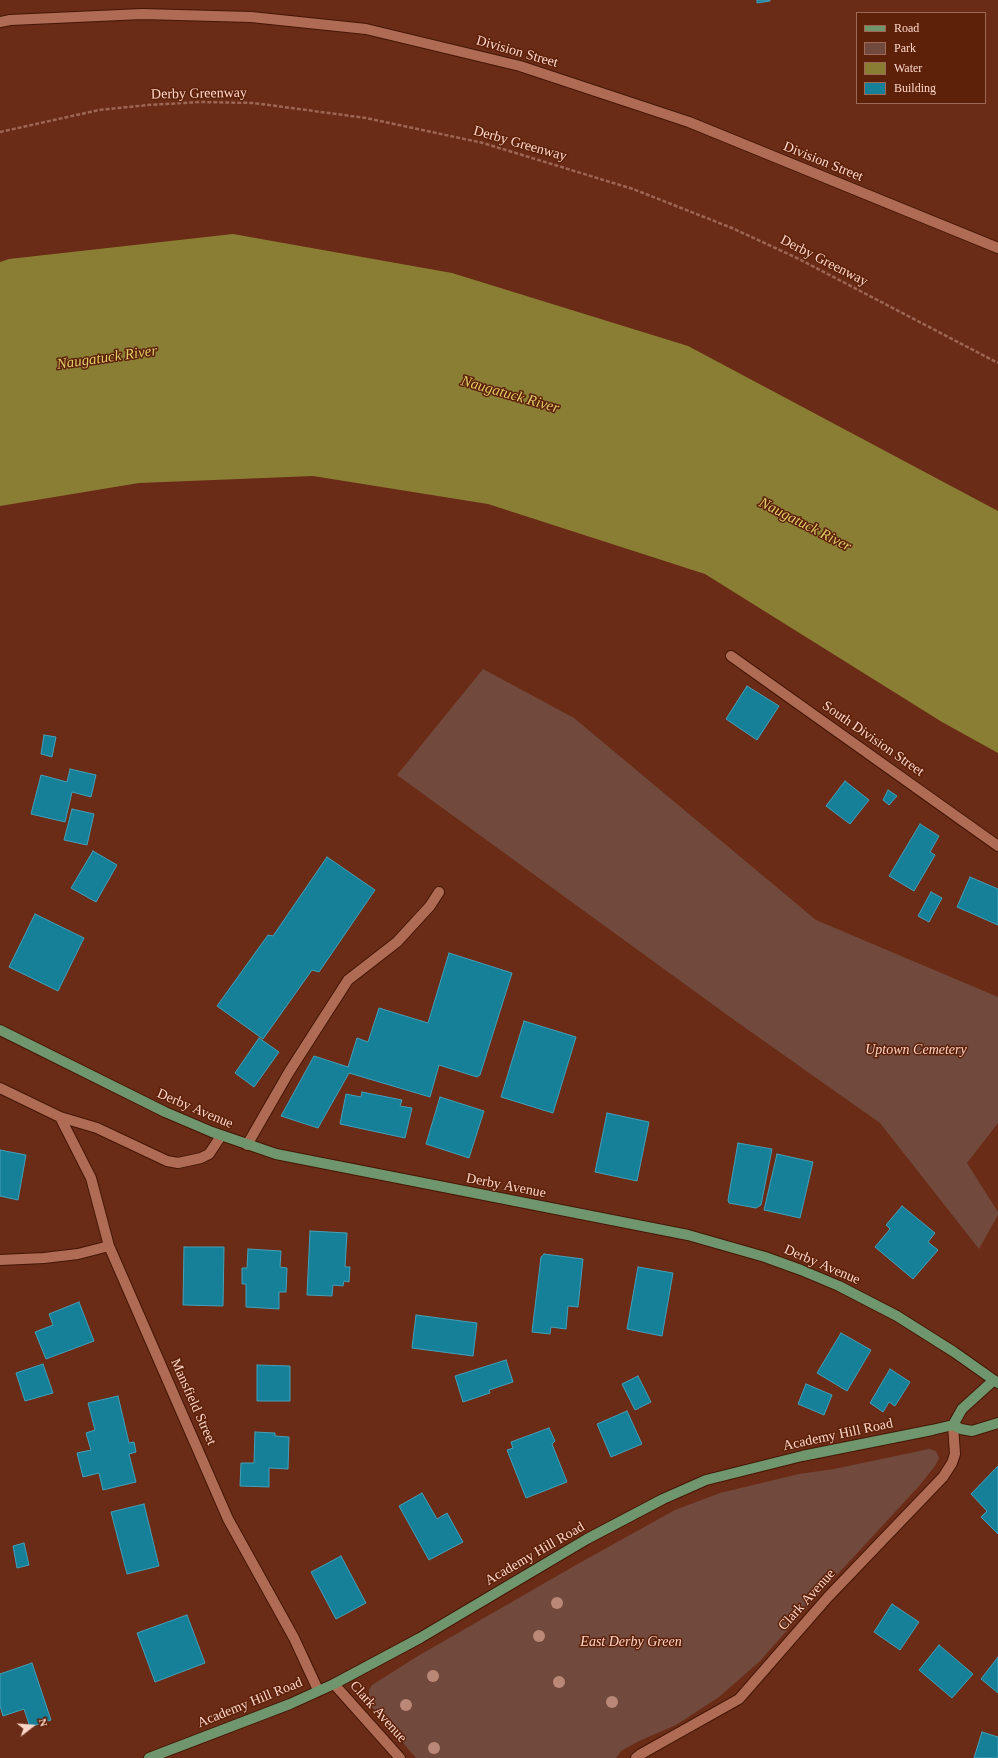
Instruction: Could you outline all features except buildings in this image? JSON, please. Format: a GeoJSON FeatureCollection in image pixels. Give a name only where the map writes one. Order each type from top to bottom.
{"type":"FeatureCollection","features":[{"type":"Feature","properties":{"kind":"main road","name":"Derby Avenue"},"geometry":{"type":"LineString","coordinates":[[0,1030],[165,1112],[221,1136],[276,1154],[688,1235],[765,1257],[819,1277],[877,1305],[915,1327],[996,1382]]}},
{"type":"Feature","properties":{"kind":"main road"},"geometry":{"type":"LineString","coordinates":[[996,1382],[962,1409],[953,1425],[961,1429],[972,1431],[998,1423]]}},
{"type":"Feature","properties":{"kind":"main road","name":"Academy Hill Road"},"geometry":{"type":"LineString","coordinates":[[149,1758],[290,1704],[334,1684],[420,1638],[587,1540],[663,1499],[706,1480],[802,1456],[953,1425]]}},
{"type":"Feature","properties":{"kind":"street","name":"Division Street"},"geometry":{"type":"LineString","coordinates":[[0,22],[10,20],[142,14],[251,17],[366,29],[520,66],[689,122],[998,248]]}},
{"type":"Feature","properties":{"kind":"street","name":"South Division Street"},"geometry":{"type":"LineString","coordinates":[[731,656],[998,846]]}},
{"type":"Feature","properties":{"kind":"street"},"geometry":{"type":"LineString","coordinates":[[246,1145],[289,1072],[348,980],[397,942],[430,906],[439,892]]}},
{"type":"Feature","properties":{"kind":"street"},"geometry":{"type":"LineString","coordinates":[[0,1088],[60,1117],[97,1128],[167,1161],[178,1163],[201,1158],[209,1154],[221,1136]]}},
{"type":"Feature","properties":{"kind":"street","name":"Mansfield Street"},"geometry":{"type":"LineString","coordinates":[[60,1117],[91,1178],[109,1246],[228,1519],[294,1638],[318,1690]]}},
{"type":"Feature","properties":{"kind":"street"},"geometry":{"type":"LineString","coordinates":[[0,1260],[44,1258],[78,1254],[109,1246]]}},
{"type":"Feature","properties":{"kind":"street","name":"Clark Avenue"},"geometry":{"type":"LineString","coordinates":[[636,1758],[738,1699],[828,1597],[943,1477],[952,1463],[955,1454],[953,1425]]}},
{"type":"Feature","properties":{"kind":"street","name":"Clark Avenue"},"geometry":{"type":"LineString","coordinates":[[334,1684],[400,1758]]}},
{"type":"Feature","properties":{"kind":"path","name":"Derby Greenway"},"geometry":{"type":"LineString","coordinates":[[0,132],[99,110],[200,102],[254,103],[366,118],[483,143],[633,189],[732,228],[799,259],[998,363]]}},
{"type":"Feature","properties":{"kind":"green space","name":"Uptown Cemetery"},"geometry":{"type":"Polygon","coordinates":[[[483,669],[574,718],[816,920],[998,997],[998,1123],[967,1163],[998,1212],[998,1215],[979,1249],[880,1123],[730,1017],[397,775],[483,669]]]}},
{"type":"Feature","properties":{"kind":"green space","name":"East Derby Green"},"geometry":{"type":"Polygon","coordinates":[[[929,1449],[936,1451],[939,1458],[935,1466],[919,1486],[760,1661],[719,1697],[676,1725],[639,1741],[621,1751],[616,1758],[416,1758],[372,1707],[369,1690],[372,1685],[418,1656],[675,1510],[720,1493],[799,1474],[834,1469],[929,1449]]]}},
{"type":"Feature","properties":{"kind":"water","name":"Naugatuck River"},"geometry":{"type":"Polygon","coordinates":[[[233,234],[452,273],[688,346],[998,511],[998,753],[942,722],[705,574],[488,504],[313,476],[139,483],[0,506],[0,262],[9,259],[233,234]]]}}]}
